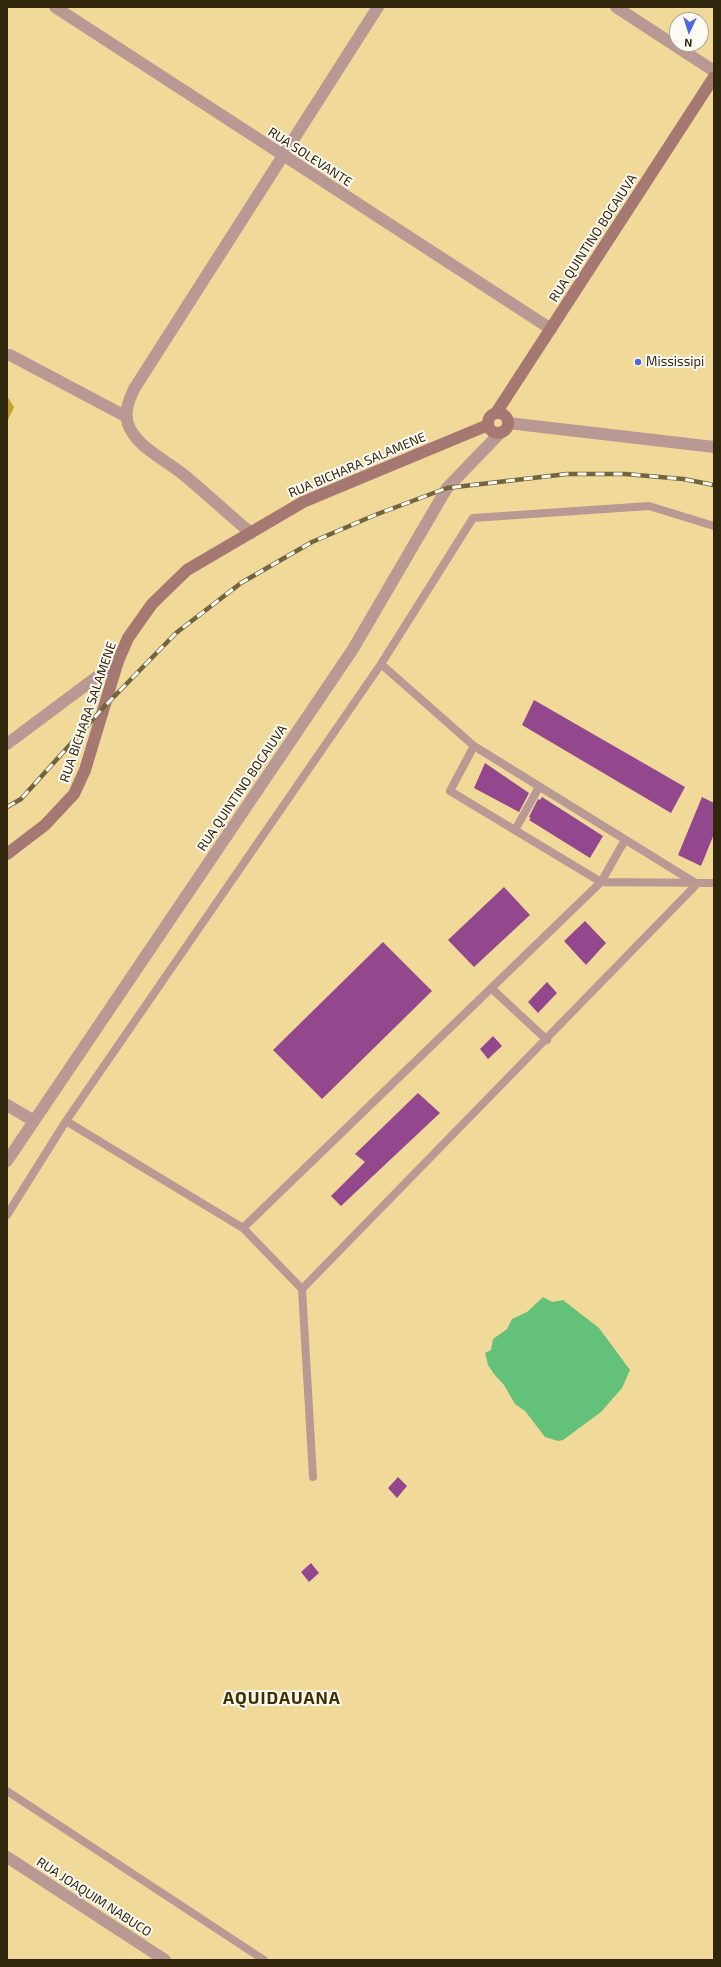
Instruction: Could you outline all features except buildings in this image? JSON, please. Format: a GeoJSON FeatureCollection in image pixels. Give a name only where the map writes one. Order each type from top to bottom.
{"type":"FeatureCollection","features":[{"type":"Feature","properties":{"kind":"main road","name":"RUA QUINTINO BOCAIUVA"},"geometry":{"type":"LineString","coordinates":[[496,413],[714,77]]}},
{"type":"Feature","properties":{"kind":"main road"},"geometry":{"type":"LineString","coordinates":[[496,413],[504,415],[504,428],[494,432],[488,425],[489,419],[496,413]]}},
{"type":"Feature","properties":{"kind":"main road","name":"RUA BICHARA SALAMENE"},"geometry":{"type":"LineString","coordinates":[[7,854],[45,825],[74,794],[85,770],[118,661],[128,638],[152,604],[187,570],[303,502],[488,425]]}},
{"type":"Feature","properties":{"kind":"street","name":"RUA SOLEVANTE"},"geometry":{"type":"LineString","coordinates":[[55,7],[282,156],[551,329]]}},
{"type":"Feature","properties":{"kind":"street"},"geometry":{"type":"LineString","coordinates":[[251,533],[183,474],[144,446],[133,432],[127,417],[128,401],[134,389],[378,7]]}},
{"type":"Feature","properties":{"kind":"street"},"geometry":{"type":"LineString","coordinates":[[616,7],[714,72]]}},
{"type":"Feature","properties":{"kind":"street"},"geometry":{"type":"LineString","coordinates":[[10,355],[127,417]]}},
{"type":"Feature","properties":{"kind":"street"},"geometry":{"type":"LineString","coordinates":[[504,428],[714,446]]}},
{"type":"Feature","properties":{"kind":"street","name":"RUA QUINTINO BOCAIUVA"},"geometry":{"type":"LineString","coordinates":[[7,1161],[353,649],[446,488],[504,428]]}},
{"type":"Feature","properties":{"kind":"street"},"geometry":{"type":"LineString","coordinates":[[7,744],[118,661]]}},
{"type":"Feature","properties":{"kind":"street"},"geometry":{"type":"LineString","coordinates":[[7,1105],[34,1121]]}},
{"type":"Feature","properties":{"kind":"street","name":"RUA JOAQUIM NABUCO"},"geometry":{"type":"LineString","coordinates":[[7,1857],[165,1960]]}},
{"type":"Feature","properties":{"kind":"lane"},"geometry":{"type":"LineString","coordinates":[[7,1215],[66,1121],[381,664],[473,518],[649,506],[714,526]]}},
{"type":"Feature","properties":{"kind":"lane"},"geometry":{"type":"LineString","coordinates":[[381,664],[474,746],[697,884]]}},
{"type":"Feature","properties":{"kind":"lane"},"geometry":{"type":"LineString","coordinates":[[474,746],[450,791],[601,882],[714,883]]}},
{"type":"Feature","properties":{"kind":"lane"},"geometry":{"type":"LineString","coordinates":[[515,830],[539,786]]}},
{"type":"Feature","properties":{"kind":"lane"},"geometry":{"type":"LineString","coordinates":[[243,1228],[601,882],[625,840]]}},
{"type":"Feature","properties":{"kind":"lane"},"geometry":{"type":"LineString","coordinates":[[302,1289],[697,884]]}},
{"type":"Feature","properties":{"kind":"lane"},"geometry":{"type":"LineString","coordinates":[[491,988],[546,1040]]}},
{"type":"Feature","properties":{"kind":"lane"},"geometry":{"type":"LineString","coordinates":[[66,1121],[243,1228],[302,1289],[313,1477]]}},
{"type":"Feature","properties":{"kind":"lane"},"geometry":{"type":"LineString","coordinates":[[7,1791],[264,1960]]}},
{"type":"Feature","properties":{"kind":"shaded area"},"geometry":{"type":"Polygon","coordinates":[[[7,396],[14,407],[7,422],[7,396]]]}},
{"type":"Feature","properties":{"kind":"shaded area"},"geometry":{"type":"Polygon","coordinates":[[[543,1297],[552,1302],[563,1300],[599,1328],[630,1370],[622,1388],[601,1412],[563,1440],[558,1441],[545,1437],[525,1411],[515,1404],[504,1385],[488,1365],[485,1353],[491,1350],[493,1339],[507,1329],[512,1319],[527,1312],[543,1297]]]}},
{"type":"Feature","properties":{"kind":"railway"},"geometry":{"type":"LineString","coordinates":[[7,807],[21,799],[104,707],[176,633],[241,583],[312,542],[375,515],[447,488],[567,474],[625,474],[683,479],[714,485]]}},
{"type":"Feature","properties":{"kind":"place","name":"Mississipi"},"geometry":{"type":"Point","coordinates":[638,362]}},
{"type":"Feature","properties":{"kind":"district","name":"AQUIDAUANA"},"geometry":{"type":"Point","coordinates":[282,1698]}}]}
